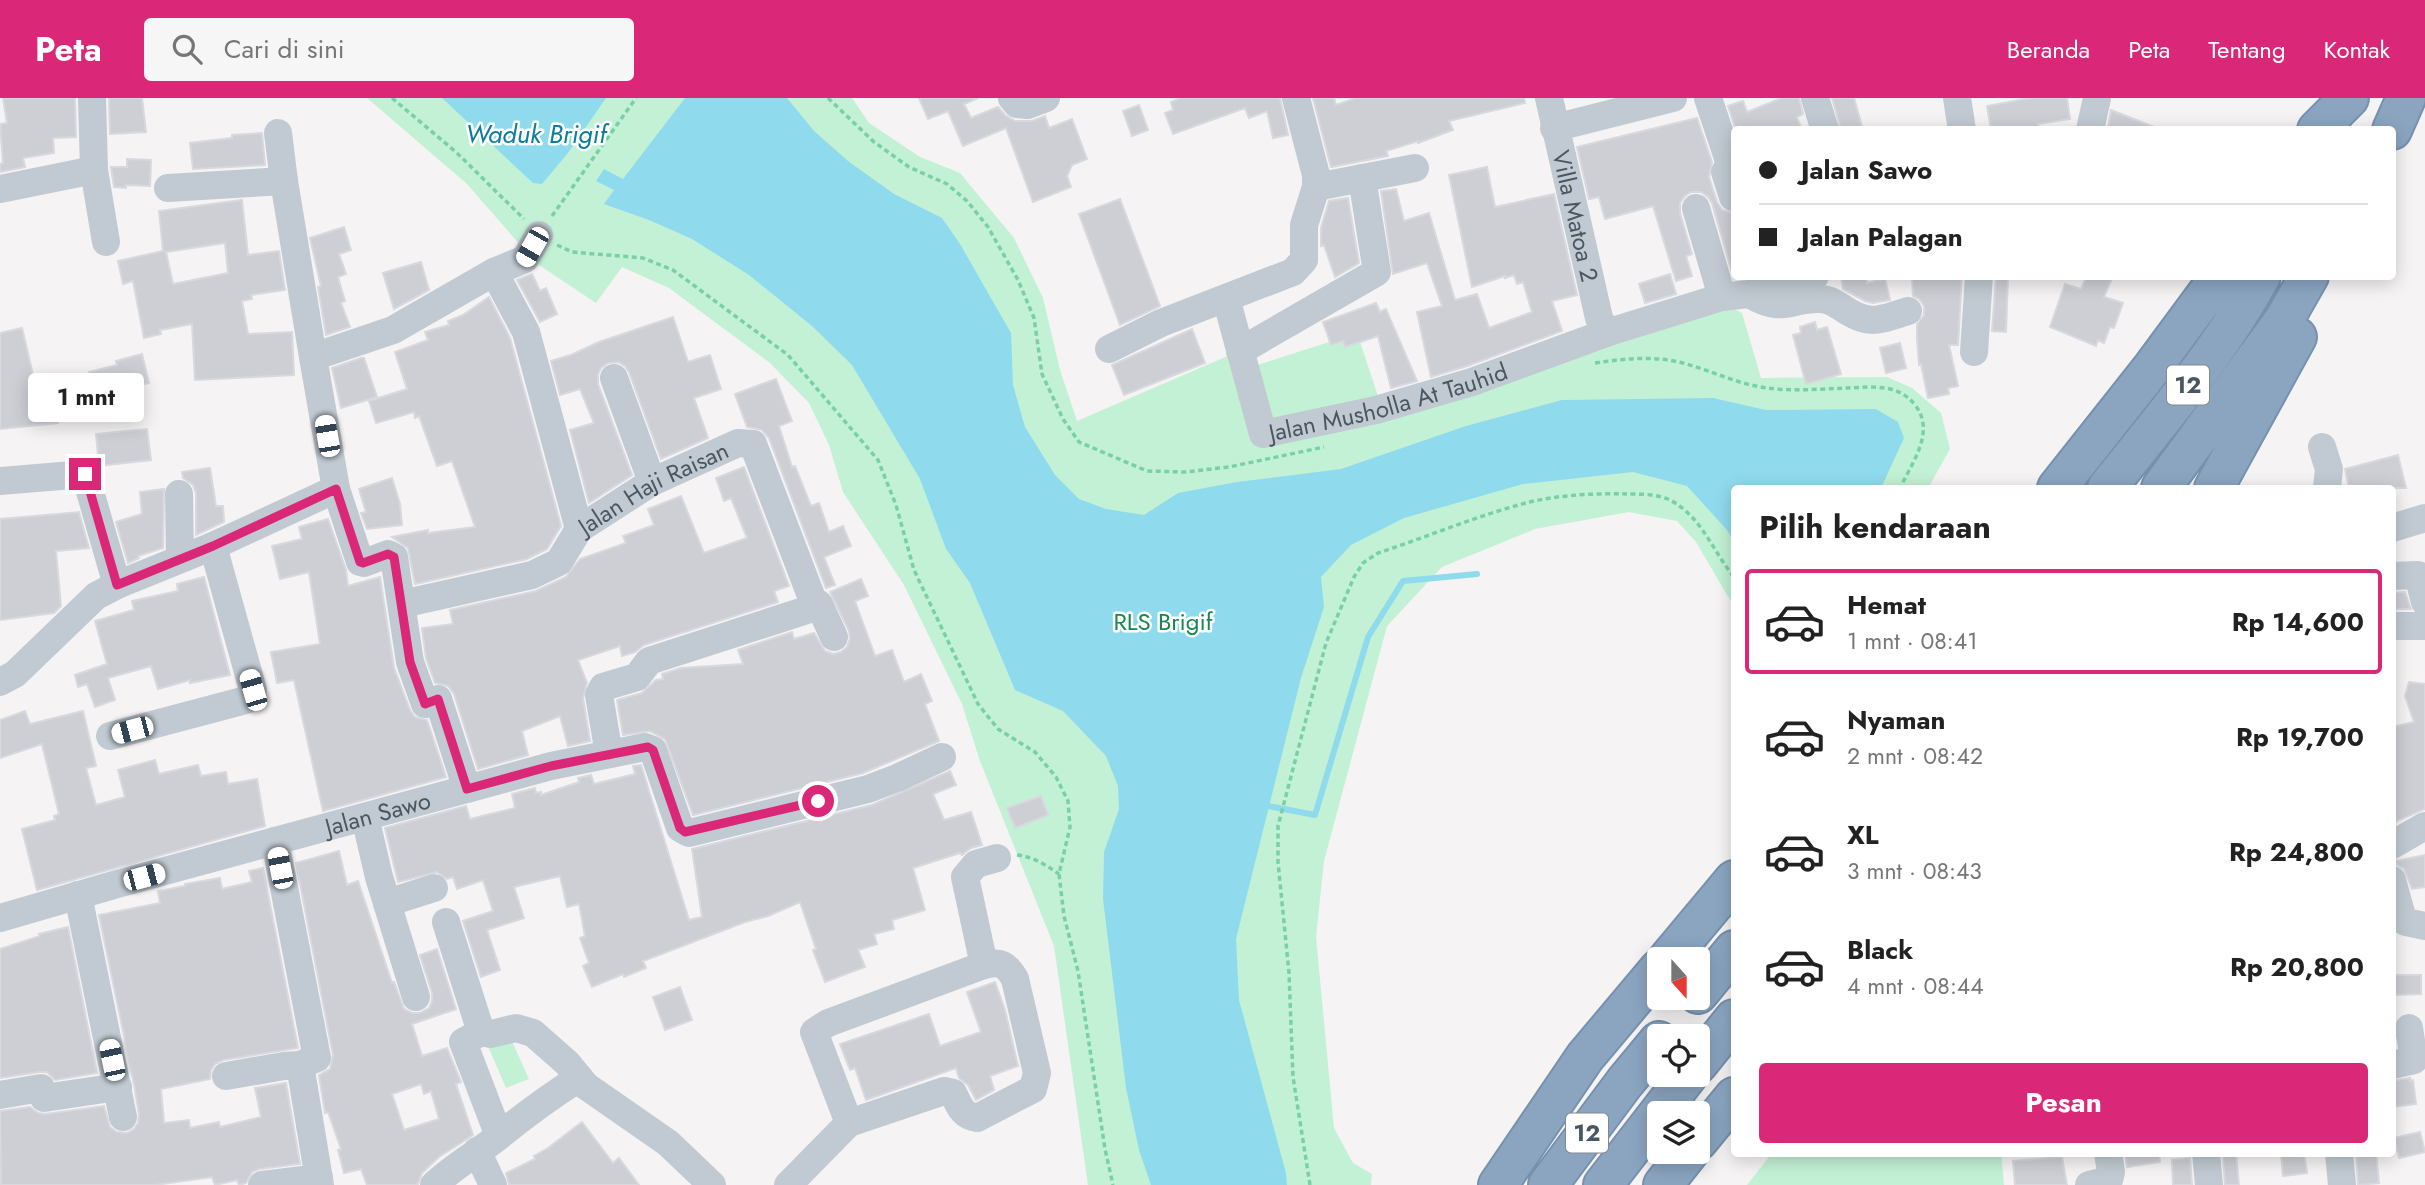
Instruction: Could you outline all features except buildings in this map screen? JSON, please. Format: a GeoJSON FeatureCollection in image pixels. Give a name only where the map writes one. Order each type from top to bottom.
{"type":"FeatureCollection","features":[{"type":"Feature","properties":{"kind":"highway"},"geometry":{"type":"LineString","coordinates":[[2321,126],[2349,98]]}},
{"type":"Feature","properties":{"kind":"highway"},"geometry":{"type":"LineString","coordinates":[[2344,126],[2360,98]]}},
{"type":"Feature","properties":{"kind":"highway"},"geometry":{"type":"LineString","coordinates":[[2394,126],[2406,98]]}},
{"type":"Feature","properties":{"kind":"highway"},"geometry":{"type":"LineString","coordinates":[[2059,485],[2217,280]]}},
{"type":"Feature","properties":{"kind":"highway","name":"12"},"geometry":{"type":"LineString","coordinates":[[2109,485],[2186,387],[2259,280]]}},
{"type":"Feature","properties":{"kind":"highway","name":"12"},"geometry":{"type":"LineString","coordinates":[[2163,485],[2284,320],[2307,280]]}},
{"type":"Feature","properties":{"kind":"highway"},"geometry":{"type":"LineString","coordinates":[[2216,485],[2328,280]]}},
{"type":"Feature","properties":{"kind":"highway"},"geometry":{"type":"LineString","coordinates":[[1678,947],[1731,884]]}},
{"type":"Feature","properties":{"kind":"highway"},"geometry":{"type":"LineString","coordinates":[[1710,979],[1731,954]]}},
{"type":"Feature","properties":{"kind":"highway"},"geometry":{"type":"LineString","coordinates":[[1498,1185],[1585,1057],[1647,983]]}},
{"type":"Feature","properties":{"kind":"highway"},"geometry":{"type":"LineString","coordinates":[[1673,1024],[1684,1010]]}},
{"type":"Feature","properties":{"kind":"highway"},"geometry":{"type":"LineString","coordinates":[[1710,1049],[1731,1023]]}},
{"type":"Feature","properties":{"kind":"highway","name":"12"},"geometry":{"type":"LineString","coordinates":[[1548,1185],[1647,1055]]}},
{"type":"Feature","properties":{"kind":"highway","name":"12"},"geometry":{"type":"LineString","coordinates":[[1667,1101],[1678,1087]]}},
{"type":"Feature","properties":{"kind":"highway"},"geometry":{"type":"LineString","coordinates":[[1710,1126],[1731,1101]]}},
{"type":"Feature","properties":{"kind":"highway","name":"12"},"geometry":{"type":"LineString","coordinates":[[1603,1185],[1647,1127]]}},
{"type":"Feature","properties":{"kind":"highway"},"geometry":{"type":"LineString","coordinates":[[1663,1185],[1680,1164]]}},
{"type":"Feature","properties":{"kind":"street"},"geometry":{"type":"LineString","coordinates":[[92,98],[94,170],[106,242]]}},
{"type":"Feature","properties":{"kind":"street"},"geometry":{"type":"LineString","coordinates":[[1012,98],[1017,104],[1024,105],[1046,98]]}},
{"type":"Feature","properties":{"kind":"street"},"geometry":{"type":"LineString","coordinates":[[1110,349],[1161,323],[1299,268],[1304,260],[1304,225],[1317,187],[1296,98]]}},
{"type":"Feature","properties":{"kind":"street","name":"Villa Matoa 2"},"geometry":{"type":"LineString","coordinates":[[1549,98],[1599,318],[1606,333]]}},
{"type":"Feature","properties":{"kind":"street"},"geometry":{"type":"LineString","coordinates":[[1555,128],[1673,98]]}},
{"type":"Feature","properties":{"kind":"street"},"geometry":{"type":"LineString","coordinates":[[1708,98],[1730,164],[1725,173],[1731,191]]}},
{"type":"Feature","properties":{"kind":"street"},"geometry":{"type":"LineString","coordinates":[[1815,98],[1824,126]]}},
{"type":"Feature","properties":{"kind":"street"},"geometry":{"type":"LineString","coordinates":[[1957,98],[1961,126]]}},
{"type":"Feature","properties":{"kind":"street"},"geometry":{"type":"LineString","coordinates":[[2091,126],[2097,98]]}},
{"type":"Feature","properties":{"kind":"street"},"geometry":{"type":"LineString","coordinates":[[278,133],[336,489],[360,562],[392,555],[410,662],[425,704],[438,699],[467,789]]}},
{"type":"Feature","properties":{"kind":"street"},"geometry":{"type":"LineString","coordinates":[[1317,187],[1415,168]]}},
{"type":"Feature","properties":{"kind":"street"},"geometry":{"type":"LineString","coordinates":[[0,189],[94,170]]}},
{"type":"Feature","properties":{"kind":"street"},"geometry":{"type":"LineString","coordinates":[[1240,351],[1377,272],[1362,178]]}},
{"type":"Feature","properties":{"kind":"street"},"geometry":{"type":"LineString","coordinates":[[168,188],[284,181]]}},
{"type":"Feature","properties":{"kind":"street"},"geometry":{"type":"LineString","coordinates":[[1696,208],[1731,259]]}},
{"type":"Feature","properties":{"kind":"street"},"geometry":{"type":"LineString","coordinates":[[313,357],[393,330],[494,272],[525,259],[539,235]]}},
{"type":"Feature","properties":{"kind":"street"},"geometry":{"type":"LineString","coordinates":[[494,272],[526,332],[579,529]]}},
{"type":"Feature","properties":{"kind":"street"},"geometry":{"type":"LineString","coordinates":[[1606,333],[1752,289],[1796,280]]}},
{"type":"Feature","properties":{"kind":"street"},"geometry":{"type":"LineString","coordinates":[[1974,352],[1979,280]]}},
{"type":"Feature","properties":{"kind":"street"},"geometry":{"type":"LineString","coordinates":[[1752,289],[1764,303],[1788,305],[1823,299],[1865,321],[1879,321],[1908,311]]}},
{"type":"Feature","properties":{"kind":"street","name":"Jalan Musholla At Tauhid"},"geometry":{"type":"LineString","coordinates":[[1226,298],[1263,434],[1377,410],[1472,382],[1606,333]]}},
{"type":"Feature","properties":{"kind":"street"},"geometry":{"type":"LineString","coordinates":[[614,378],[652,482]]}},
{"type":"Feature","properties":{"kind":"street","name":"Jalan Haji Raisan"},"geometry":{"type":"LineString","coordinates":[[402,604],[532,575],[559,562],[579,529],[652,482],[738,443],[753,444],[813,601]]}},
{"type":"Feature","properties":{"kind":"street"},"geometry":{"type":"LineString","coordinates":[[2322,447],[2329,469],[2327,485]]}},
{"type":"Feature","properties":{"kind":"street"},"geometry":{"type":"LineString","coordinates":[[0,481],[86,475],[117,585]]}},
{"type":"Feature","properties":{"kind":"street"},"geometry":{"type":"LineString","coordinates":[[0,681],[15,674],[96,596],[336,489]]}},
{"type":"Feature","properties":{"kind":"street"},"geometry":{"type":"LineString","coordinates":[[178,494],[180,559]]}},
{"type":"Feature","properties":{"kind":"street"},"geometry":{"type":"LineString","coordinates":[[2396,527],[2425,518]]}},
{"type":"Feature","properties":{"kind":"street"},"geometry":{"type":"LineString","coordinates":[[110,736],[246,700],[252,696],[253,690],[213,546]]}},
{"type":"Feature","properties":{"kind":"street"},"geometry":{"type":"LineString","coordinates":[[2396,576],[2418,575],[2425,602]]}},
{"type":"Feature","properties":{"kind":"street"},"geometry":{"type":"LineString","coordinates":[[609,754],[598,695],[603,687],[637,677],[649,661],[807,610],[813,601],[819,604],[834,638]]}},
{"type":"Feature","properties":{"kind":"street"},"geometry":{"type":"LineString","coordinates":[[2396,626],[2425,626]]}},
{"type":"Feature","properties":{"kind":"street","name":"Jalan Sawo"},"geometry":{"type":"LineString","coordinates":[[0,918],[551,766],[645,747],[653,750],[680,828],[689,833],[868,789],[942,757]]}},
{"type":"Feature","properties":{"kind":"street"},"geometry":{"type":"LineString","coordinates":[[365,817],[387,903],[416,997]]}},
{"type":"Feature","properties":{"kind":"street"},"geometry":{"type":"LineString","coordinates":[[2396,843],[2425,826]]}},
{"type":"Feature","properties":{"kind":"street"},"geometry":{"type":"LineString","coordinates":[[226,1076],[300,1065],[317,1058],[275,841]]}},
{"type":"Feature","properties":{"kind":"street"},"geometry":{"type":"LineString","coordinates":[[984,965],[965,877],[976,864],[997,858]]}},
{"type":"Feature","properties":{"kind":"street"},"geometry":{"type":"LineString","coordinates":[[387,903],[434,888]]}},
{"type":"Feature","properties":{"kind":"street"},"geometry":{"type":"LineString","coordinates":[[78,895],[123,1116]]}},
{"type":"Feature","properties":{"kind":"street"},"geometry":{"type":"LineString","coordinates":[[2396,895],[2403,920],[2425,926]]}},
{"type":"Feature","properties":{"kind":"street"},"geometry":{"type":"LineString","coordinates":[[446,922],[481,1032]]}},
{"type":"Feature","properties":{"kind":"street"},"geometry":{"type":"LineString","coordinates":[[788,1185],[849,1123],[944,1091],[953,1093],[963,1113],[977,1118],[1033,1089],[1037,1073],[1015,979],[1003,963],[984,965],[828,1023],[814,1032],[849,1123]]}},
{"type":"Feature","properties":{"kind":"street"},"geometry":{"type":"LineString","coordinates":[[493,1185],[488,1144],[463,1042],[481,1032],[491,1034],[516,1028],[533,1033],[568,1063],[586,1086],[668,1143],[712,1185]]}},
{"type":"Feature","properties":{"kind":"street"},"geometry":{"type":"LineString","coordinates":[[2396,1064],[2414,1060],[2409,1028]]}},
{"type":"Feature","properties":{"kind":"street"},"geometry":{"type":"LineString","coordinates":[[262,1185],[319,1181],[300,1065]]}},
{"type":"Feature","properties":{"kind":"street"},"geometry":{"type":"LineString","coordinates":[[445,1181],[523,1115],[579,1077]]}},
{"type":"Feature","properties":{"kind":"street"},"geometry":{"type":"LineString","coordinates":[[0,1095],[41,1088],[44,1098],[118,1087]]}},
{"type":"Feature","properties":{"kind":"street"},"geometry":{"type":"LineString","coordinates":[[2089,1185],[2109,1180],[2111,1172],[2109,1157]]}},
{"type":"Feature","properties":{"kind":"street"},"geometry":{"type":"LineString","coordinates":[[2206,1157],[2209,1185]]}},
{"type":"Feature","properties":{"kind":"street"},"geometry":{"type":"LineString","coordinates":[[2339,1157],[2342,1185]]}},
{"type":"Feature","properties":{"kind":"path"},"geometry":{"type":"LineString","coordinates":[[392,98],[456,152],[539,235],[572,253],[643,258],[673,270],[788,355],[878,460],[896,505],[914,570],[978,704],[998,729],[1035,752],[1056,777],[1068,801],[1070,827],[1059,874],[1064,916],[1078,971],[1103,1135],[1114,1185]]}},
{"type":"Feature","properties":{"kind":"path"},"geometry":{"type":"LineString","coordinates":[[539,235],[636,98]]}},
{"type":"Feature","properties":{"kind":"path"},"geometry":{"type":"LineString","coordinates":[[828,98],[874,142],[909,167],[947,184],[967,201],[988,227],[1018,280],[1034,318],[1042,374],[1063,419],[1079,442],[1147,471],[1229,467],[1327,446]]}},
{"type":"Feature","properties":{"kind":"path"},"geometry":{"type":"LineString","coordinates":[[1585,365],[1634,358],[1675,361],[1727,380],[1764,388],[1877,386],[1903,392],[1916,406],[1925,423],[1922,442],[1901,485]]}},
{"type":"Feature","properties":{"kind":"path"},"geometry":{"type":"LineString","coordinates":[[1310,1185],[1293,1077],[1289,973],[1278,862],[1278,826],[1326,643],[1354,577],[1363,564],[1378,553],[1527,503],[1603,493],[1667,498],[1703,527],[1731,573]]}},
{"type":"Feature","properties":{"kind":"path"},"geometry":{"type":"LineString","coordinates":[[997,858],[1009,854],[1027,856],[1059,874]]}},
{"type":"Feature","properties":{"kind":"green space","name":"RLS Brigif"},"geometry":{"type":"Polygon","coordinates":[[[367,98],[852,98],[869,123],[920,157],[960,173],[1014,238],[1043,298],[1060,370],[1077,421],[1230,355],[1239,371],[1357,333],[1383,411],[1728,306],[1742,313],[1761,378],[1887,377],[1912,388],[1941,413],[1950,449],[1930,485],[1731,485],[1731,600],[1696,542],[1677,521],[1629,512],[1535,529],[1442,567],[1387,626],[1324,861],[1316,937],[1334,1128],[1353,1163],[1372,1174],[1371,1185],[1088,1185],[1054,946],[980,761],[962,704],[904,585],[843,492],[829,445],[809,403],[770,363],[669,288],[622,267],[596,303],[536,263],[467,184],[367,98]]]}},
{"type":"Feature","properties":{"kind":"green space"},"geometry":{"type":"Polygon","coordinates":[[[509,1035],[529,1079],[506,1088],[487,1044],[509,1035]]]}},
{"type":"Feature","properties":{"kind":"green space"},"geometry":{"type":"Polygon","coordinates":[[[1769,1157],[2001,1157],[2004,1185],[1747,1185],[1769,1157]]]}},
{"type":"Feature","properties":{"kind":"water","name":"Waduk Brigif"},"geometry":{"type":"Polygon","coordinates":[[[442,98],[606,98],[568,153],[542,184],[533,183],[442,98]]]}},
{"type":"Feature","properties":{"kind":"water","name":"Waduk Brigif"},"geometry":{"type":"Polygon","coordinates":[[[685,98],[787,98],[814,131],[848,161],[894,194],[942,218],[1011,333],[1013,385],[1025,427],[1055,475],[1079,499],[1106,509],[1144,515],[1178,493],[1237,482],[1341,469],[1466,426],[1562,400],[1713,398],[1766,410],[1876,409],[1898,422],[1904,438],[1882,485],[1731,485],[1731,537],[1687,486],[1633,472],[1523,484],[1404,518],[1351,545],[1321,577],[1324,607],[1301,678],[1236,939],[1239,1000],[1287,1185],[1151,1185],[1139,1150],[1126,1088],[1103,899],[1104,852],[1119,809],[1118,786],[1106,756],[1063,711],[1015,690],[970,583],[946,549],[920,479],[852,365],[812,326],[749,275],[692,239],[604,204],[614,190],[596,181],[604,169],[623,179],[685,98]]]}},
{"type":"Feature","properties":{"kind":"waterway"},"geometry":{"type":"LineString","coordinates":[[1268,806],[1315,815],[1368,637],[1403,581],[1477,574]]}},
{"type":"Feature","properties":{"kind":"route"},"geometry":{"type":"LineString","coordinates":[[85,474],[117,585],[213,546],[336,489],[360,562],[388,554],[394,557],[410,662],[425,704],[438,699],[467,789],[551,766],[648,747],[653,750],[680,828],[685,832],[818,801]]}}]}
